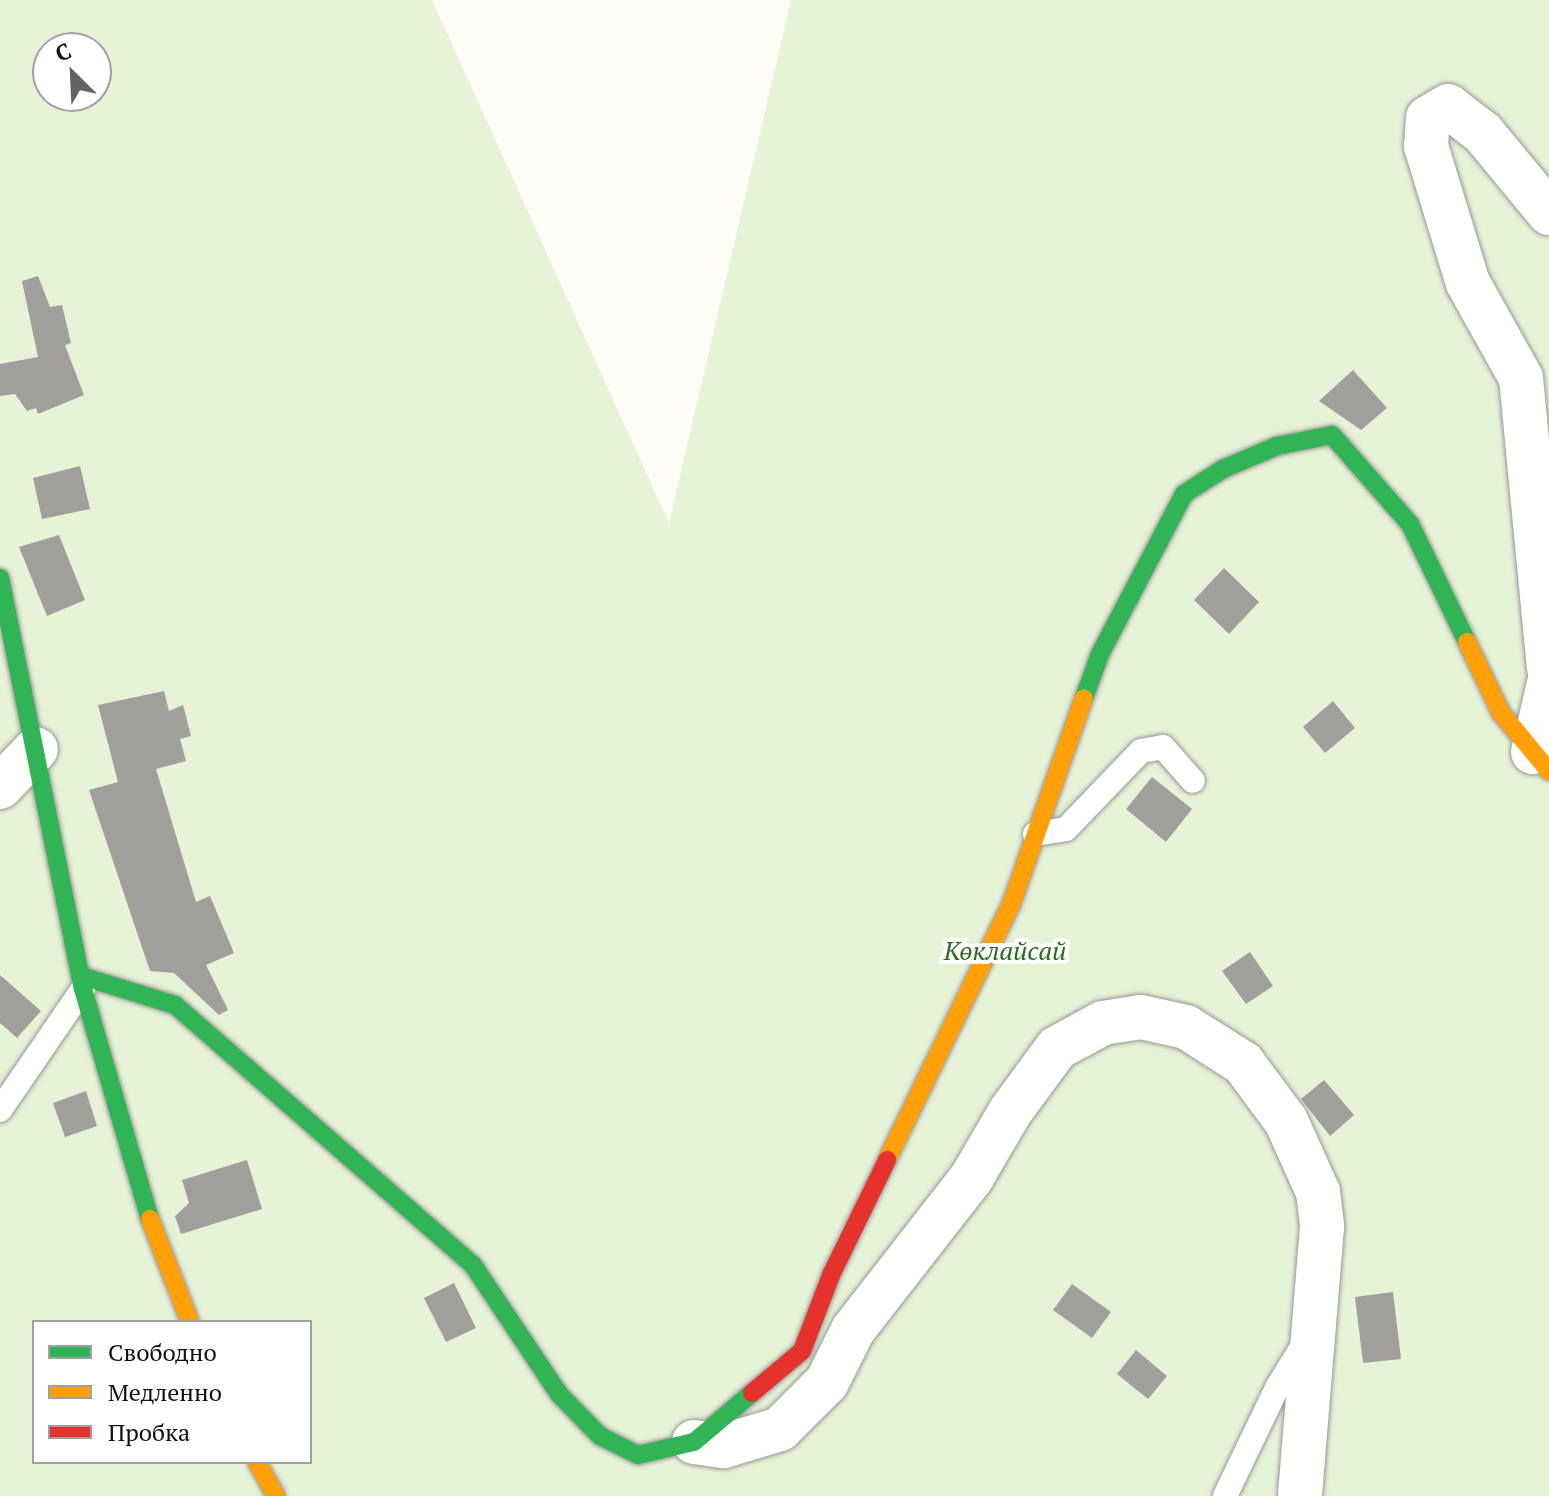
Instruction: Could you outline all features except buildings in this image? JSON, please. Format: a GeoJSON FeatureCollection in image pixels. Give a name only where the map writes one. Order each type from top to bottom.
{"type":"FeatureCollection","features":[{"type":"Feature","properties":{"kind":"street"},"geometry":{"type":"LineString","coordinates":[[1549,213],[1483,133],[1448,106],[1428,118],[1426,146],[1468,283],[1521,378],[1549,668]]}},
{"type":"Feature","properties":{"kind":"street"},"geometry":{"type":"LineString","coordinates":[[694,1442],[802,1351],[832,1273],[1011,905],[1100,654],[1184,494],[1223,469],[1277,446],[1332,435],[1410,524],[1501,713],[1541,762]]}},
{"type":"Feature","properties":{"kind":"street"},"geometry":{"type":"LineString","coordinates":[[0,578],[82,982],[159,1249],[189,1320]]}},
{"type":"Feature","properties":{"kind":"street"},"geometry":{"type":"LineString","coordinates":[[1541,762],[1549,683]]}},
{"type":"Feature","properties":{"kind":"street"},"geometry":{"type":"LineString","coordinates":[[0,787],[36,749]]}},
{"type":"Feature","properties":{"kind":"street"},"geometry":{"type":"LineString","coordinates":[[82,982],[175,1005],[200,1032],[473,1265],[559,1394],[600,1436],[638,1455],[694,1442],[724,1446],[780,1429],[827,1382],[853,1330],[972,1177],[1010,1112],[1057,1048],[1103,1023],[1141,1017],[1186,1027],[1243,1063],[1286,1121],[1318,1192],[1322,1227],[1300,1496]]}},
{"type":"Feature","properties":{"kind":"street"},"geometry":{"type":"LineString","coordinates":[[258,1464],[276,1496]]}},
{"type":"Feature","properties":{"kind":"lane"},"geometry":{"type":"LineString","coordinates":[[1035,834],[1066,829],[1141,751],[1163,747],[1193,781]]}},
{"type":"Feature","properties":{"kind":"lane"},"geometry":{"type":"LineString","coordinates":[[0,1110],[82,982]]}},
{"type":"Feature","properties":{"kind":"lane"},"geometry":{"type":"LineString","coordinates":[[1225,1496],[1278,1386],[1313,1329]]}},
{"type":"Feature","properties":{"kind":"green space","name":"Көклайсай"},"geometry":{"type":"Polygon","coordinates":[[[0,0],[432,0],[669,523],[791,0],[1549,0],[1549,1496],[0,1496],[0,0]]]}},
{"type":"Feature","properties":{"kind":"traffic: fast"},"geometry":{"type":"LineString","coordinates":[[1084,698],[1100,654],[1184,494],[1223,469],[1277,446],[1332,435],[1410,524],[1467,642]]}},
{"type":"Feature","properties":{"kind":"traffic: fast"},"geometry":{"type":"LineString","coordinates":[[0,578],[83,989],[150,1219]]}},
{"type":"Feature","properties":{"kind":"traffic: fast"},"geometry":{"type":"LineString","coordinates":[[81,976],[175,1005],[473,1265],[559,1394],[600,1436],[638,1455],[694,1442],[752,1393]]}},
{"type":"Feature","properties":{"kind":"traffic: slow"},"geometry":{"type":"LineString","coordinates":[[1467,642],[1501,713],[1549,771]]}},
{"type":"Feature","properties":{"kind":"traffic: slow"},"geometry":{"type":"LineString","coordinates":[[887,1160],[1011,905],[1084,698]]}},
{"type":"Feature","properties":{"kind":"traffic: slow"},"geometry":{"type":"LineString","coordinates":[[150,1219],[189,1320]]}},
{"type":"Feature","properties":{"kind":"traffic: slow"},"geometry":{"type":"LineString","coordinates":[[258,1464],[276,1496]]}},
{"type":"Feature","properties":{"kind":"traffic: jam"},"geometry":{"type":"LineString","coordinates":[[752,1393],[802,1351],[832,1273],[887,1160]]}}]}
